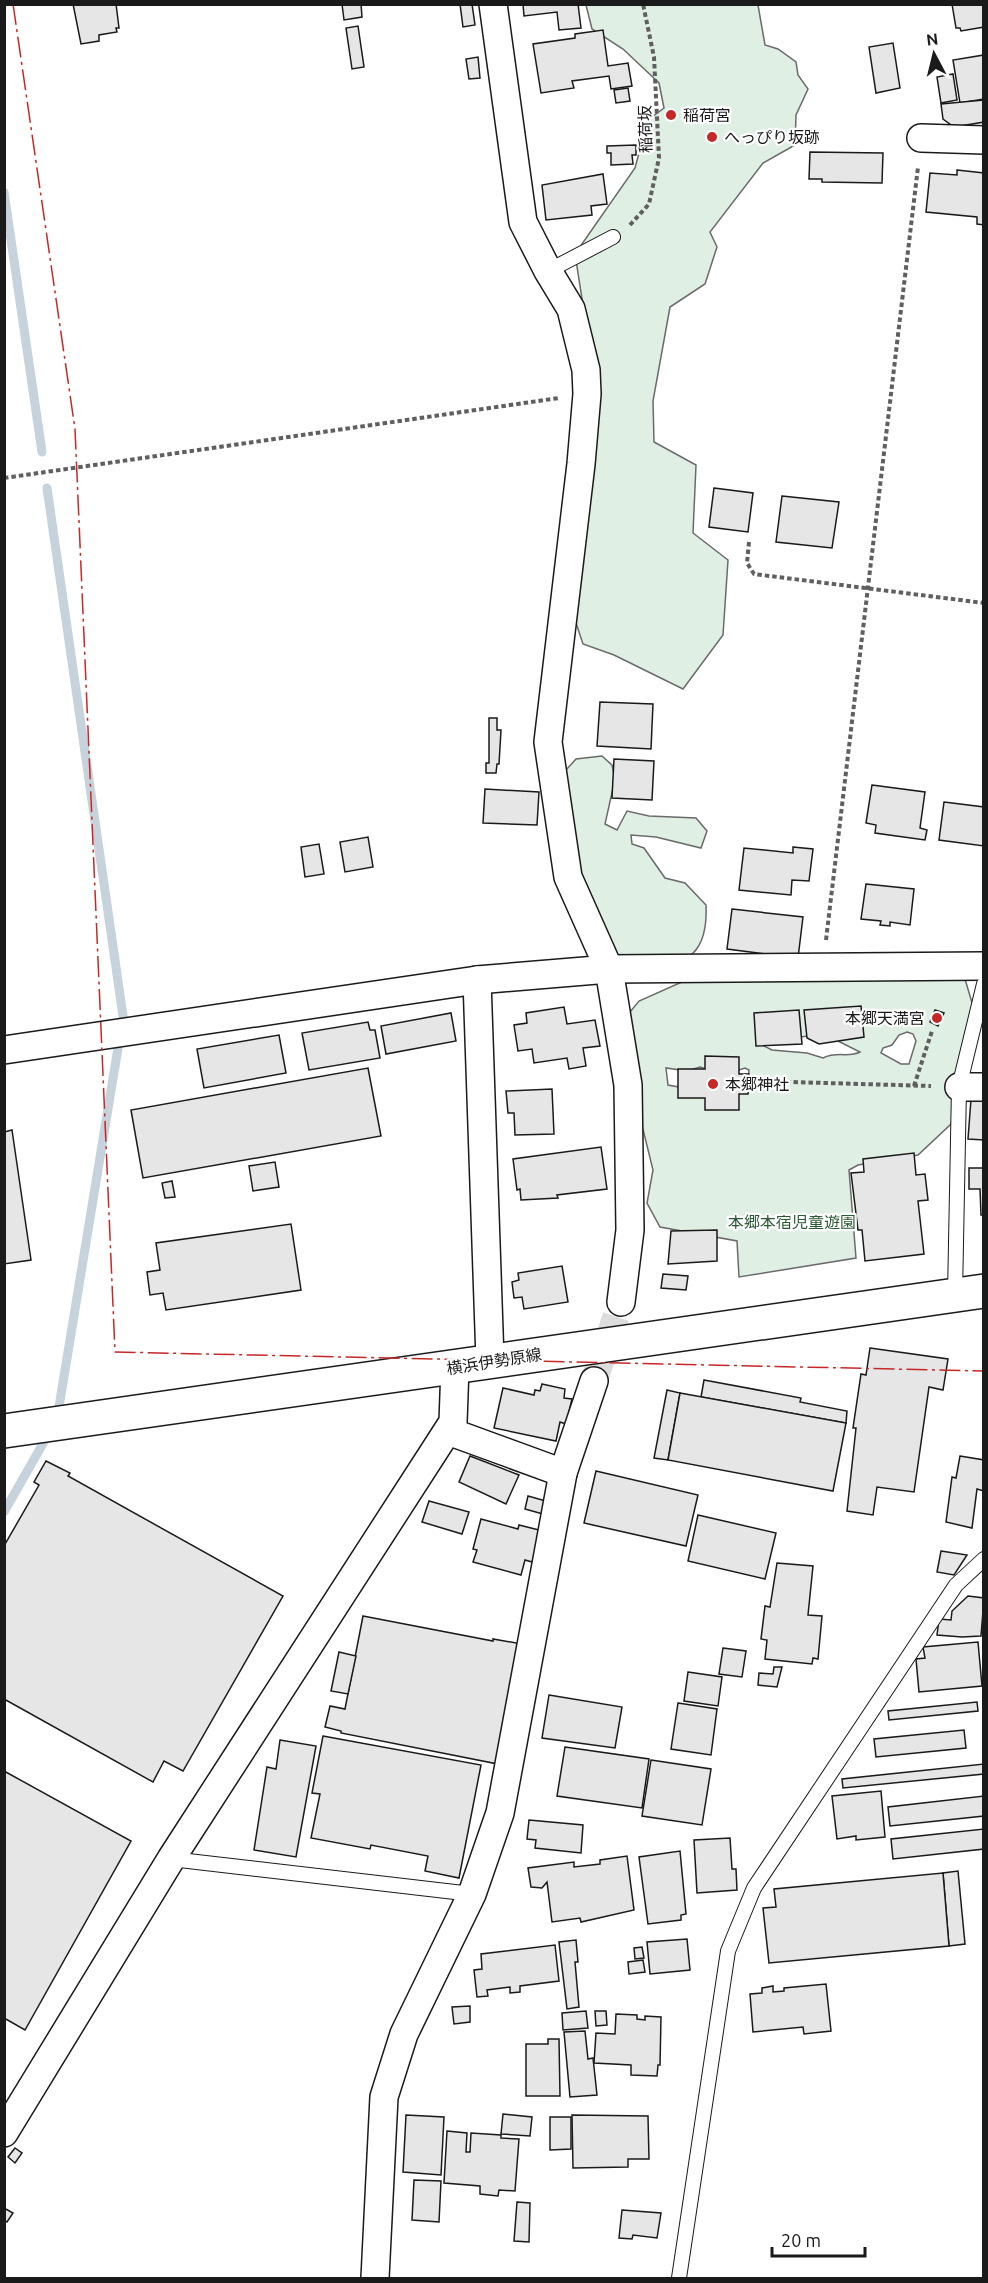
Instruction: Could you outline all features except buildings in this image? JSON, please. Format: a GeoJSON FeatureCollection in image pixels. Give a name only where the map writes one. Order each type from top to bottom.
{"type":"FeatureCollection","features":[{"type":"Feature","properties":{"kind":"main road","name":"横浜伊勢原線"},"geometry":{"type":"LineString","coordinates":[[15,1429],[969,1293]]}},
{"type":"Feature","properties":{"kind":"street"},"geometry":{"type":"LineString","coordinates":[[494,4],[523,222],[571,309],[586,370],[587,394],[548,742],[568,877],[609,969],[628,1085],[630,1230],[621,1302]]}},
{"type":"Feature","properties":{"kind":"street"},"geometry":{"type":"LineString","coordinates":[[921,138],[984,140]]}},
{"type":"Feature","properties":{"kind":"street"},"geometry":{"type":"LineString","coordinates":[[4,1050],[477,980],[609,969],[984,966]]}},
{"type":"Feature","properties":{"kind":"street"},"geometry":{"type":"LineString","coordinates":[[477,980],[490,1360]]}},
{"type":"Feature","properties":{"kind":"street"},"geometry":{"type":"LineString","coordinates":[[4,2133],[12,2106],[448,1431],[453,1422],[455,1367]]}},
{"type":"Feature","properties":{"kind":"street"},"geometry":{"type":"LineString","coordinates":[[375,2278],[379,2160],[384,2097],[404,2034],[471,1894],[500,1813],[563,1473],[594,1381]]}},
{"type":"Feature","properties":{"kind":"street"},"geometry":{"type":"LineString","coordinates":[[448,1431],[563,1473]]}},
{"type":"Feature","properties":{"kind":"lane"},"geometry":{"type":"LineString","coordinates":[[548,271],[613,237]]}},
{"type":"Feature","properties":{"kind":"lane"},"geometry":{"type":"LineString","coordinates":[[969,1293],[971,1087],[984,984]]}},
{"type":"Feature","properties":{"kind":"lane"},"geometry":{"type":"LineString","coordinates":[[679,2278],[728,1951],[754,1888],[956,1586],[984,1559]]}},
{"type":"Feature","properties":{"kind":"lane"},"geometry":{"type":"LineString","coordinates":[[171,1859],[471,1894]]}},
{"type":"Feature","properties":{"kind":"path","name":"稲荷坂"},"geometry":{"type":"LineString","coordinates":[[613,237],[650,204],[658,158],[654,57],[643,4]]}},
{"type":"Feature","properties":{"kind":"path"},"geometry":{"type":"LineString","coordinates":[[823,967],[921,138]]}},
{"type":"Feature","properties":{"kind":"path"},"geometry":{"type":"LineString","coordinates":[[4,477],[587,394]]}},
{"type":"Feature","properties":{"kind":"path"},"geometry":{"type":"LineString","coordinates":[[749,542],[747,563],[754,574],[984,603]]}},
{"type":"Feature","properties":{"kind":"path"},"geometry":{"type":"LineString","coordinates":[[914,1086],[932,1031]]}},
{"type":"Feature","properties":{"kind":"path"},"geometry":{"type":"LineString","coordinates":[[756,1081],[971,1087]]}},
{"type":"Feature","properties":{"kind":"green space"},"geometry":{"type":"Polygon","coordinates":[[[586,5],[758,5],[765,45],[778,49],[796,62],[798,75],[808,89],[796,115],[795,145],[763,163],[710,232],[717,247],[705,284],[670,307],[653,401],[654,442],[696,465],[693,533],[728,560],[723,635],[683,689],[614,655],[583,644],[573,614],[597,394],[575,254],[635,168],[648,120],[664,108],[659,83],[623,49],[592,29],[586,5]]]}},
{"type":"Feature","properties":{"kind":"green space"},"geometry":{"type":"Polygon","coordinates":[[[602,756],[612,765],[615,779],[605,824],[617,830],[627,811],[649,816],[696,818],[707,831],[701,848],[656,837],[631,835],[632,844],[644,848],[665,878],[685,883],[706,905],[705,926],[701,941],[694,952],[684,960],[671,964],[622,969],[591,923],[563,786],[566,770],[576,759],[602,756]]]}},
{"type":"Feature","properties":{"kind":"green space","name":"本郷本宿児童遊園"},"geometry":{"type":"Polygon","coordinates":[[[965,979],[973,1006],[963,1082],[951,1124],[918,1155],[858,1165],[849,1170],[856,1258],[739,1277],[737,1241],[660,1227],[647,1203],[653,1170],[638,1109],[630,1012],[639,1001],[684,981],[965,979]],[[907,1032],[899,1035],[892,1045],[883,1048],[881,1053],[901,1064],[909,1064],[916,1041],[913,1034],[907,1032]],[[807,1036],[760,1044],[772,1050],[807,1053],[823,1058],[860,1052],[834,1039],[807,1036]],[[700,1067],[687,1071],[666,1068],[668,1085],[734,1097],[745,1086],[749,1070],[745,1068],[723,1075],[700,1067]]]}},
{"type":"Feature","properties":{"kind":"waterway"},"geometry":{"type":"LineString","coordinates":[[4,192],[42,452]]}},
{"type":"Feature","properties":{"kind":"waterway"},"geometry":{"type":"LineString","coordinates":[[47,488],[123,1016]]}},
{"type":"Feature","properties":{"kind":"waterway"},"geometry":{"type":"LineString","coordinates":[[57,1419],[118,1048]]}},
{"type":"Feature","properties":{"kind":"waterway"},"geometry":{"type":"LineString","coordinates":[[4,1512],[49,1433]]}},
{"type":"Feature","properties":{"kind":"tunnel"},"geometry":{"type":"LineString","coordinates":[[594,1381],[621,1302]]}},
{"type":"Feature","properties":{"kind":"power"},"geometry":{"type":"LineString","coordinates":[[13,4],[75,429],[115,1352],[984,1371]]}},
{"type":"Feature","properties":{"kind":"place","name":"稲荷宮"},"geometry":{"type":"Point","coordinates":[671,115]}},
{"type":"Feature","properties":{"kind":"place","name":"へっぴり坂跡"},"geometry":{"type":"Point","coordinates":[712,137]}},
{"type":"Feature","properties":{"kind":"place","name":"本郷天満宮"},"geometry":{"type":"Point","coordinates":[937,1018]}},
{"type":"Feature","properties":{"kind":"place","name":"本郷神社"},"geometry":{"type":"Point","coordinates":[713,1084]}}]}
